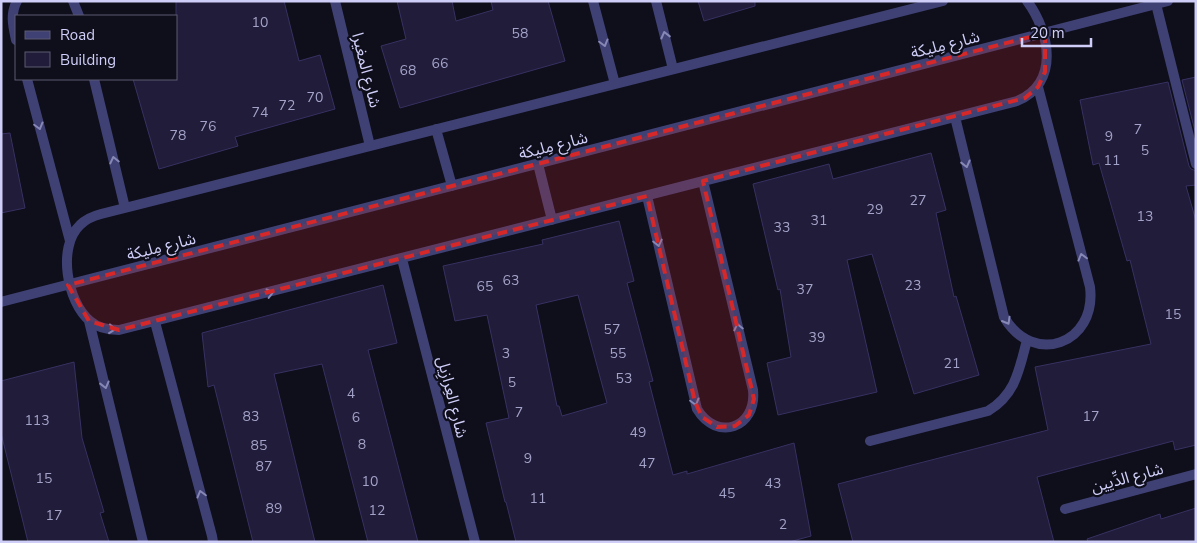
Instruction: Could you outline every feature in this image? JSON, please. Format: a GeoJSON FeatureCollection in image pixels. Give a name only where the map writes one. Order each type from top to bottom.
{"type":"FeatureCollection","features":[{"type":"Feature","properties":{"kind":"street"},"geometry":{"type":"LineString","coordinates":[[15,35],[12,12],[17,1]]}},
{"type":"Feature","properties":{"kind":"street"},"geometry":{"type":"LineString","coordinates":[[73,1],[79,15]]}},
{"type":"Feature","properties":{"kind":"street","name":"شارع المغيرا"},"geometry":{"type":"LineString","coordinates":[[335,1],[370,146]]}},
{"type":"Feature","properties":{"kind":"street"},"geometry":{"type":"LineString","coordinates":[[593,1],[615,84]]}},
{"type":"Feature","properties":{"kind":"street"},"geometry":{"type":"LineString","coordinates":[[656,1],[674,69]]}},
{"type":"Feature","properties":{"kind":"street"},"geometry":{"type":"LineString","coordinates":[[143,542],[89,321],[82,312],[68,285],[68,251],[70,241],[80,224],[90,218],[125,208],[943,1]]}},
{"type":"Feature","properties":{"kind":"street"},"geometry":{"type":"LineString","coordinates":[[89,321],[108,330],[119,330],[155,322],[1017,101],[1025,98],[1038,87],[1045,72],[1046,64],[1045,33],[1028,1]]}},
{"type":"Feature","properties":{"kind":"street","name":"شارع مِليكة"},"geometry":{"type":"LineString","coordinates":[[1,302],[1168,1]]}},
{"type":"Feature","properties":{"kind":"street"},"geometry":{"type":"LineString","coordinates":[[1156,4],[1196,164]]}},
{"type":"Feature","properties":{"kind":"street"},"geometry":{"type":"LineString","coordinates":[[26,80],[70,241]]}},
{"type":"Feature","properties":{"kind":"street"},"geometry":{"type":"LineString","coordinates":[[94,80],[125,208]]}},
{"type":"Feature","properties":{"kind":"street"},"geometry":{"type":"LineString","coordinates":[[955,117],[1001,307],[1010,327],[1027,340],[1037,344],[1059,342],[1079,330],[1086,321],[1092,299],[1038,87]]}},
{"type":"Feature","properties":{"kind":"street"},"geometry":{"type":"LineString","coordinates":[[436,129],[452,186]]}},
{"type":"Feature","properties":{"kind":"street"},"geometry":{"type":"LineString","coordinates":[[538,164],[552,220]]}},
{"type":"Feature","properties":{"kind":"street"},"geometry":{"type":"LineString","coordinates":[[647,196],[697,409],[708,423],[726,428],[735,426],[749,415],[753,407],[753,390],[703,181]]}},
{"type":"Feature","properties":{"kind":"street","name":"شارع العِرازِيل"},"geometry":{"type":"LineString","coordinates":[[402,259],[474,542]]}},
{"type":"Feature","properties":{"kind":"street"},"geometry":{"type":"LineString","coordinates":[[155,322],[213,542]]}},
{"type":"Feature","properties":{"kind":"street"},"geometry":{"type":"LineString","coordinates":[[870,441],[988,411],[1000,403],[1009,393],[1016,380],[1027,340]]}},
{"type":"Feature","properties":{"kind":"street","name":"شارع الدِّيين"},"geometry":{"type":"LineString","coordinates":[[1066,509],[1196,474]]}},
{"type":"Feature","properties":{"kind":"highlighted area"},"geometry":{"type":"Polygon","coordinates":[[[1045,33],[1045,72],[1038,87],[1025,98],[703,181],[754,399],[749,415],[735,426],[717,427],[702,417],[695,402],[647,196],[119,330],[89,321],[68,285],[1045,33]]]}},
{"type":"Feature","properties":{"kind":"building"},"geometry":{"type":"Polygon","coordinates":[[[176,1],[284,1],[299,61],[320,55],[335,109],[235,137],[238,146],[159,169],[133,80],[178,80],[178,15],[176,15],[176,1]]]}},
{"type":"Feature","properties":{"kind":"building"},"geometry":{"type":"Polygon","coordinates":[[[397,1],[452,1],[456,21],[493,10],[491,1],[548,1],[565,61],[400,108],[381,46],[406,39],[397,1]]]}},
{"type":"Feature","properties":{"kind":"building"},"geometry":{"type":"Polygon","coordinates":[[[698,1],[755,1],[755,6],[704,21],[698,1]]]}},
{"type":"Feature","properties":{"kind":"building"},"geometry":{"type":"Polygon","coordinates":[[[1196,77],[1196,135],[1182,80],[1196,77]]]}},
{"type":"Feature","properties":{"kind":"building"},"geometry":{"type":"Polygon","coordinates":[[[1168,82],[1189,166],[1196,171],[1196,185],[1186,186],[1196,221],[1196,445],[1175,450],[1173,441],[1037,477],[1054,542],[853,542],[838,484],[1048,430],[1035,367],[1151,344],[1130,260],[1127,261],[1099,163],[1093,165],[1080,100],[1168,82]]]}},
{"type":"Feature","properties":{"kind":"building"},"geometry":{"type":"Polygon","coordinates":[[[10,133],[25,208],[1,213],[1,134],[10,133]]]}},
{"type":"Feature","properties":{"kind":"building"},"geometry":{"type":"Polygon","coordinates":[[[931,153],[946,210],[936,213],[954,297],[956,296],[979,375],[914,394],[872,254],[847,260],[877,392],[778,415],[767,363],[791,357],[780,289],[778,290],[753,184],[829,164],[833,179],[931,153]]]}},
{"type":"Feature","properties":{"kind":"building"},"geometry":{"type":"Polygon","coordinates":[[[619,221],[634,281],[627,283],[653,381],[649,382],[673,475],[687,471],[687,474],[794,443],[811,536],[789,542],[516,542],[486,423],[509,418],[487,315],[455,321],[443,266],[543,244],[542,240],[619,221]],[[578,295],[536,305],[557,406],[559,406],[562,416],[607,403],[578,295]]]}},
{"type":"Feature","properties":{"kind":"building"},"geometry":{"type":"Polygon","coordinates":[[[383,285],[397,343],[368,350],[418,542],[368,542],[322,364],[274,374],[315,542],[253,542],[214,385],[208,387],[202,333],[383,285]]]}},
{"type":"Feature","properties":{"kind":"building"},"geometry":{"type":"Polygon","coordinates":[[[74,362],[82,438],[104,512],[100,513],[109,542],[28,542],[1,433],[1,381],[74,362]]]}},
{"type":"Feature","properties":{"kind":"building"},"geometry":{"type":"Polygon","coordinates":[[[1196,508],[1196,542],[1088,542],[1087,539],[1160,514],[1161,519],[1196,508]]]}}]}
